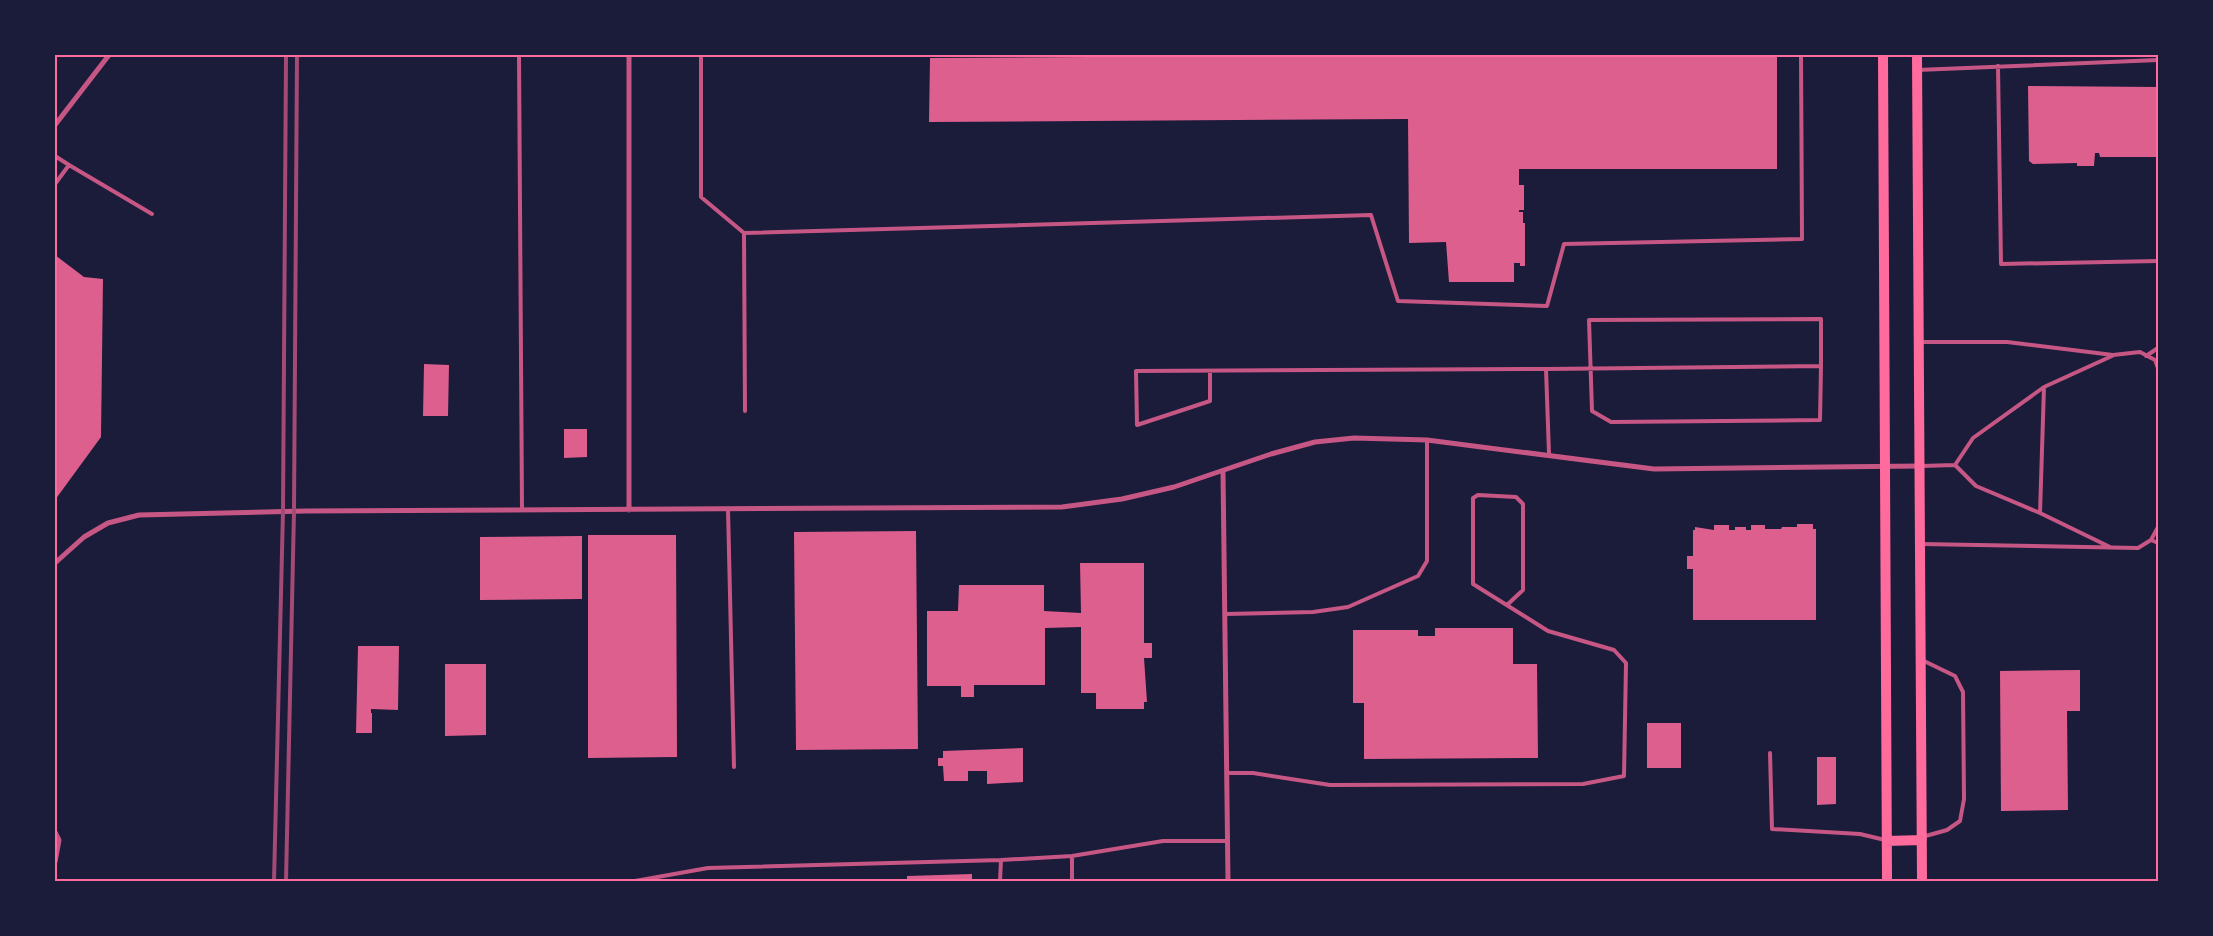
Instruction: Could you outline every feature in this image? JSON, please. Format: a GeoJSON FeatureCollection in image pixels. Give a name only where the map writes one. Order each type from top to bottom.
{"type":"FeatureCollection","features":[{"type":"Feature","properties":{"kind":"main road"},"geometry":{"type":"LineString","coordinates":[[1882,55],[1887,881]]}},
{"type":"Feature","properties":{"kind":"main road"},"geometry":{"type":"LineString","coordinates":[[1917,55],[1921,466],[1922,881]]}},
{"type":"Feature","properties":{"kind":"main road"},"geometry":{"type":"LineString","coordinates":[[1887,841],[1922,838]]}},
{"type":"Feature","properties":{"kind":"street"},"geometry":{"type":"LineString","coordinates":[[55,125],[108,55]]}},
{"type":"Feature","properties":{"kind":"street"},"geometry":{"type":"LineString","coordinates":[[629,55],[629,510]]}},
{"type":"Feature","properties":{"kind":"street"},"geometry":{"type":"LineString","coordinates":[[55,563],[84,537],[108,523],[139,515],[265,511],[1062,507],[1131,497],[1174,487],[1271,454],[1315,442],[1354,438],[1427,440],[1549,454],[1654,469],[1885,468],[1921,466]]}},
{"type":"Feature","properties":{"kind":"street"},"geometry":{"type":"LineString","coordinates":[[1223,471],[1228,881]]}},
{"type":"Feature","properties":{"kind":"street"},"geometry":{"type":"LineString","coordinates":[[55,832],[59,840],[55,862]]}},
{"type":"Feature","properties":{"kind":"lane"},"geometry":{"type":"LineString","coordinates":[[519,55],[522,510]]}},
{"type":"Feature","properties":{"kind":"lane"},"geometry":{"type":"LineString","coordinates":[[701,55],[701,197],[744,233],[1371,215],[1398,301],[1547,306],[1564,244],[1802,239],[1801,55]]}},
{"type":"Feature","properties":{"kind":"lane"},"geometry":{"type":"LineString","coordinates":[[1917,70],[2158,60]]}},
{"type":"Feature","properties":{"kind":"lane"},"geometry":{"type":"LineString","coordinates":[[1998,66],[2001,264],[2158,261]]}},
{"type":"Feature","properties":{"kind":"lane"},"geometry":{"type":"LineString","coordinates":[[55,156],[152,214]]}},
{"type":"Feature","properties":{"kind":"lane"},"geometry":{"type":"LineString","coordinates":[[55,184],[69,165]]}},
{"type":"Feature","properties":{"kind":"lane"},"geometry":{"type":"LineString","coordinates":[[744,233],[745,411]]}},
{"type":"Feature","properties":{"kind":"lane"},"geometry":{"type":"LineString","coordinates":[[1821,318],[1821,366],[1820,420],[1611,422],[1592,411],[1589,320],[1821,318]]}},
{"type":"Feature","properties":{"kind":"lane"},"geometry":{"type":"LineString","coordinates":[[1920,342],[2007,342],[2113,355],[2140,352],[2155,360],[2158,368]]}},
{"type":"Feature","properties":{"kind":"lane"},"geometry":{"type":"LineString","coordinates":[[2146,356],[2158,348]]}},
{"type":"Feature","properties":{"kind":"lane"},"geometry":{"type":"LineString","coordinates":[[1955,465],[1972,438],[2044,387],[2113,355]]}},
{"type":"Feature","properties":{"kind":"lane"},"geometry":{"type":"LineString","coordinates":[[1210,371],[1210,401],[1137,425],[1136,371],[1821,366]]}},
{"type":"Feature","properties":{"kind":"lane"},"geometry":{"type":"LineString","coordinates":[[1546,369],[1549,454]]}},
{"type":"Feature","properties":{"kind":"lane"},"geometry":{"type":"LineString","coordinates":[[2040,513],[2044,387]]}},
{"type":"Feature","properties":{"kind":"lane"},"geometry":{"type":"LineString","coordinates":[[1225,614],[1313,612],[1348,607],[1418,576],[1426,561],[1427,440]]}},
{"type":"Feature","properties":{"kind":"lane"},"geometry":{"type":"LineString","coordinates":[[1921,466],[1955,465],[1976,486],[2040,513],[2112,548]]}},
{"type":"Feature","properties":{"kind":"lane"},"geometry":{"type":"LineString","coordinates":[[1227,773],[1253,773],[1330,785],[1583,784],[1624,776],[1626,663],[1614,650],[1548,631],[1473,584],[1473,498],[1478,495],[1516,497],[1523,504],[1523,590],[1507,605]]}},
{"type":"Feature","properties":{"kind":"lane"},"geometry":{"type":"LineString","coordinates":[[728,509],[734,767]]}},
{"type":"Feature","properties":{"kind":"lane"},"geometry":{"type":"LineString","coordinates":[[1921,544],[2138,548],[2151,540],[2158,527]]}},
{"type":"Feature","properties":{"kind":"lane"},"geometry":{"type":"LineString","coordinates":[[2151,540],[2158,543]]}},
{"type":"Feature","properties":{"kind":"lane"},"geometry":{"type":"LineString","coordinates":[[1922,660],[1948,671],[1960,682],[1962,692],[1964,789],[1960,821],[1947,830],[1922,838]]}},
{"type":"Feature","properties":{"kind":"lane"},"geometry":{"type":"LineString","coordinates":[[1770,753],[1772,830],[1860,834],[1887,841]]}},
{"type":"Feature","properties":{"kind":"lane"},"geometry":{"type":"LineString","coordinates":[[635,881],[708,868],[1000,860],[1072,856],[1163,841],[1228,841]]}},
{"type":"Feature","properties":{"kind":"lane"},"geometry":{"type":"LineString","coordinates":[[1072,856],[1072,881]]}},
{"type":"Feature","properties":{"kind":"lane"},"geometry":{"type":"LineString","coordinates":[[1000,860],[1000,881]]}},
{"type":"Feature","properties":{"kind":"building"},"geometry":{"type":"Polygon","coordinates":[[[1777,55],[1777,169],[1519,169],[1519,185],[1524,185],[1524,210],[1519,210],[1519,212],[1523,212],[1523,223],[1525,223],[1525,266],[1520,266],[1520,263],[1514,263],[1514,282],[1449,282],[1446,242],[1409,243],[1408,119],[929,122],[930,58],[1777,55]]]}},
{"type":"Feature","properties":{"kind":"building"},"geometry":{"type":"Polygon","coordinates":[[[2028,86],[2158,87],[2158,157],[2100,157],[2099,153],[2095,153],[2094,166],[2077,166],[2077,163],[2033,164],[2029,161],[2028,86]]]}},
{"type":"Feature","properties":{"kind":"building"},"geometry":{"type":"Polygon","coordinates":[[[55,255],[84,277],[103,279],[101,437],[55,500],[55,255]]]}},
{"type":"Feature","properties":{"kind":"building"},"geometry":{"type":"Polygon","coordinates":[[[424,364],[449,365],[448,416],[423,416],[424,364]]]}},
{"type":"Feature","properties":{"kind":"building"},"geometry":{"type":"Polygon","coordinates":[[[564,429],[587,429],[587,457],[564,458],[564,429]]]}},
{"type":"Feature","properties":{"kind":"building"},"geometry":{"type":"Polygon","coordinates":[[[1797,524],[1813,524],[1813,529],[1816,529],[1816,620],[1693,620],[1693,569],[1687,569],[1687,556],[1693,556],[1693,530],[1695,530],[1695,527],[1714,530],[1714,525],[1729,525],[1729,530],[1735,530],[1735,527],[1746,527],[1746,530],[1751,530],[1751,525],[1765,525],[1765,529],[1781,529],[1782,527],[1797,527],[1797,524]]]}},
{"type":"Feature","properties":{"kind":"building"},"geometry":{"type":"Polygon","coordinates":[[[916,531],[918,749],[796,750],[794,532],[916,531]]]}},
{"type":"Feature","properties":{"kind":"building"},"geometry":{"type":"Polygon","coordinates":[[[588,535],[676,535],[677,757],[588,758],[588,535]]]}},
{"type":"Feature","properties":{"kind":"building"},"geometry":{"type":"Polygon","coordinates":[[[582,536],[582,599],[480,600],[480,537],[582,536]]]}},
{"type":"Feature","properties":{"kind":"building"},"geometry":{"type":"Polygon","coordinates":[[[1080,563],[1144,563],[1144,643],[1152,643],[1152,658],[1144,658],[1147,702],[1144,702],[1144,709],[1096,709],[1096,693],[1081,693],[1081,627],[1045,628],[1045,685],[974,685],[974,697],[961,697],[961,686],[927,686],[927,611],[958,611],[959,585],[1044,585],[1044,611],[1081,613],[1080,563]]]}},
{"type":"Feature","properties":{"kind":"building"},"geometry":{"type":"Polygon","coordinates":[[[1435,628],[1513,628],[1513,664],[1537,664],[1538,758],[1364,759],[1364,703],[1353,703],[1353,630],[1418,630],[1418,636],[1435,636],[1435,628]]]}},
{"type":"Feature","properties":{"kind":"building"},"geometry":{"type":"Polygon","coordinates":[[[358,646],[399,646],[398,710],[371,709],[372,733],[356,733],[358,646]]]}},
{"type":"Feature","properties":{"kind":"building"},"geometry":{"type":"Polygon","coordinates":[[[445,664],[486,664],[486,735],[445,736],[445,664]]]}},
{"type":"Feature","properties":{"kind":"building"},"geometry":{"type":"Polygon","coordinates":[[[2080,670],[2080,711],[2067,711],[2068,810],[2001,811],[2000,671],[2080,670]]]}},
{"type":"Feature","properties":{"kind":"building"},"geometry":{"type":"Polygon","coordinates":[[[1647,723],[1681,723],[1681,768],[1647,768],[1647,723]]]}},
{"type":"Feature","properties":{"kind":"building"},"geometry":{"type":"Polygon","coordinates":[[[1023,748],[1023,782],[987,784],[987,771],[968,771],[968,781],[944,781],[943,766],[938,766],[938,758],[943,758],[943,751],[1023,748]]]}},
{"type":"Feature","properties":{"kind":"building"},"geometry":{"type":"Polygon","coordinates":[[[1817,757],[1836,757],[1836,804],[1817,805],[1817,757]]]}},
{"type":"Feature","properties":{"kind":"building"},"geometry":{"type":"Polygon","coordinates":[[[972,874],[972,881],[907,881],[907,876],[972,874]]]}},
{"type":"Feature","properties":{"kind":"railway"},"geometry":{"type":"LineString","coordinates":[[274,881],[283,511],[286,55]]}},
{"type":"Feature","properties":{"kind":"railway"},"geometry":{"type":"LineString","coordinates":[[286,881],[294,511],[297,55]]}}]}
